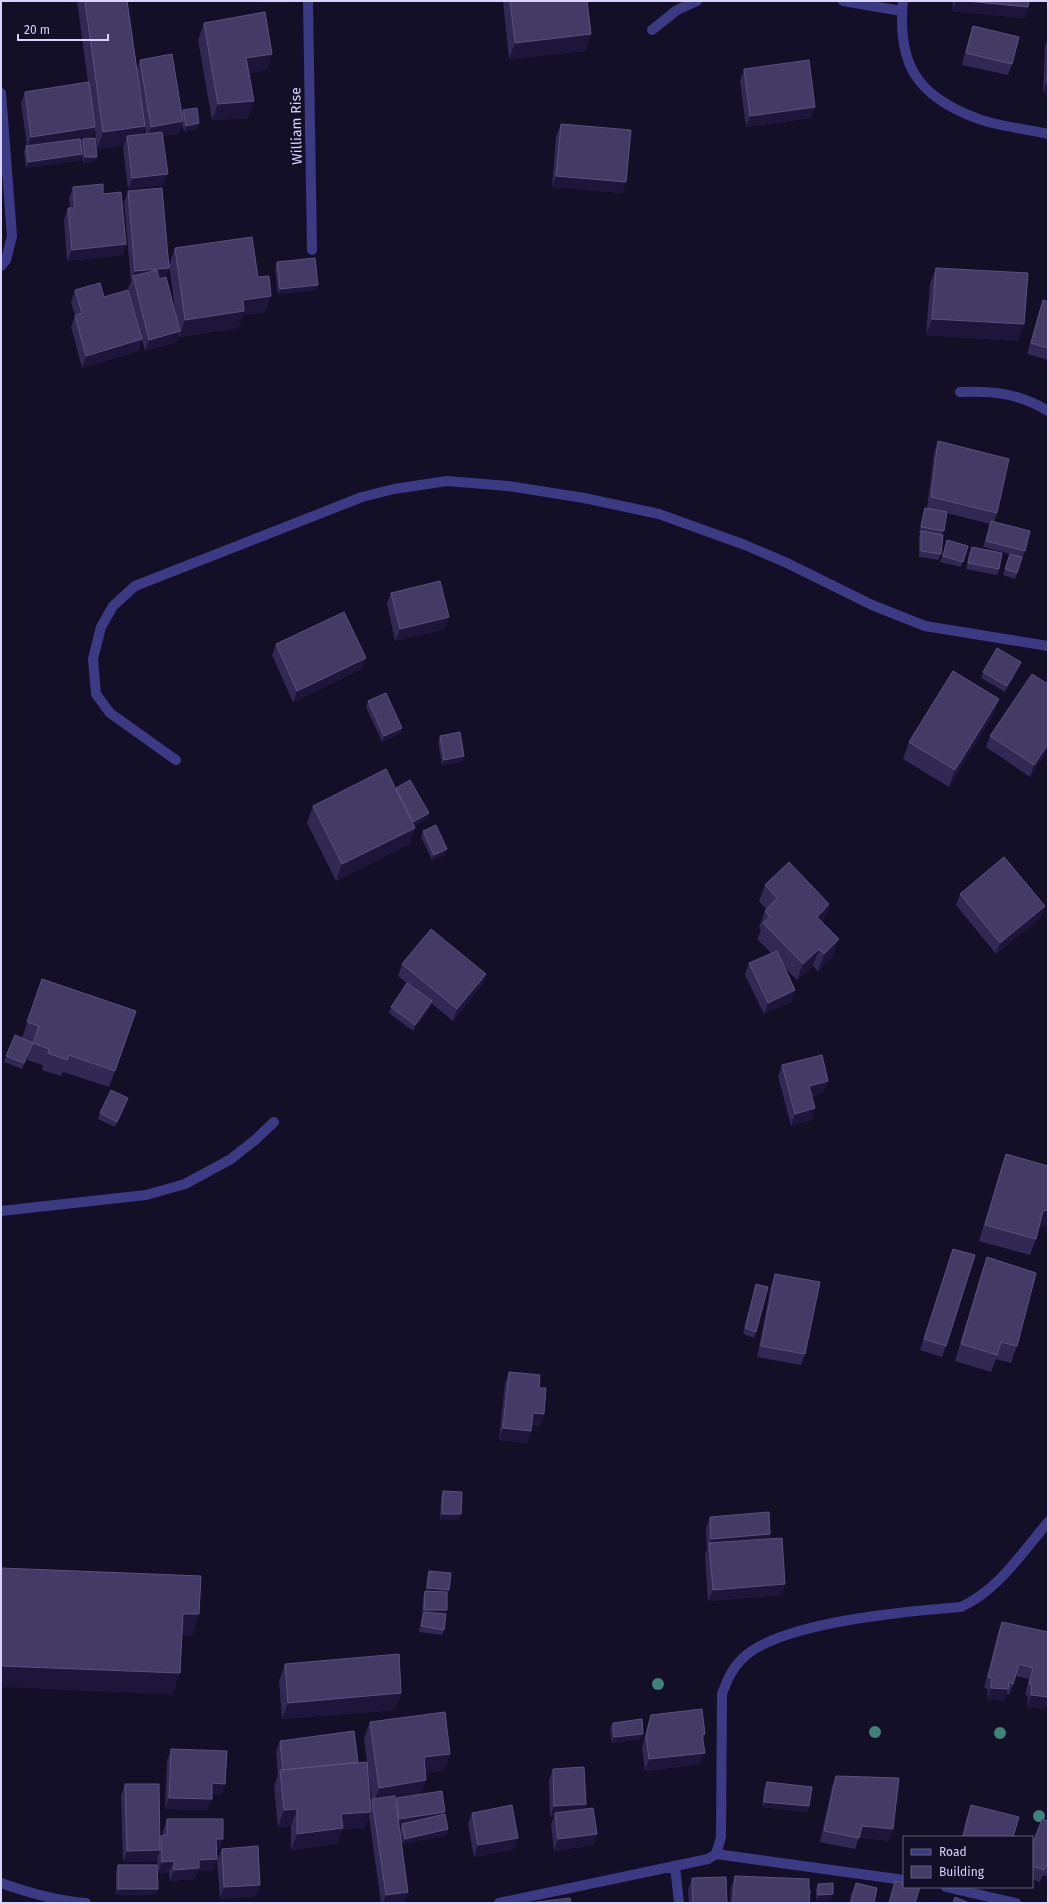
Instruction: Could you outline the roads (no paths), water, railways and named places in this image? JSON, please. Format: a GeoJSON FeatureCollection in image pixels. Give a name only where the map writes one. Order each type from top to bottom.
{"type":"FeatureCollection","features":[{"type":"Feature","properties":{"kind":"street","name":"William Rise"},"geometry":{"type":"LineString","coordinates":[[308,1],[312,250]]}},
{"type":"Feature","properties":{"kind":"street"},"geometry":{"type":"LineString","coordinates":[[652,30],[677,10],[697,1]]}},
{"type":"Feature","properties":{"kind":"street"},"geometry":{"type":"LineString","coordinates":[[842,1],[902,6],[903,39],[906,59],[921,85],[941,101],[977,119],[1048,134]]}},
{"type":"Feature","properties":{"kind":"street"},"geometry":{"type":"LineString","coordinates":[[1,93],[12,236],[6,260],[1,266]]}},
{"type":"Feature","properties":{"kind":"street"},"geometry":{"type":"LineString","coordinates":[[960,392],[1008,393],[1036,403],[1048,411]]}},
{"type":"Feature","properties":{"kind":"street"},"geometry":{"type":"LineString","coordinates":[[176,760],[110,713],[96,694],[93,659],[101,627],[114,606],[135,586],[362,497],[394,488],[447,481],[508,486],[584,498],[659,514],[745,545],[787,563],[872,605],[925,626],[1048,646]]}},
{"type":"Feature","properties":{"kind":"street"},"geometry":{"type":"LineString","coordinates":[[1,1211],[146,1195],[185,1184],[231,1159],[255,1140],[274,1122]]}},
{"type":"Feature","properties":{"kind":"street"},"geometry":{"type":"LineString","coordinates":[[716,1854],[721,1837],[722,1694],[729,1675],[742,1659],[759,1646],[782,1636],[844,1620],[961,1607],[977,1600],[995,1584],[1048,1522]]}},
{"type":"Feature","properties":{"kind":"street"},"geometry":{"type":"LineString","coordinates":[[499,1903],[708,1859],[716,1854],[903,1880]]}},
{"type":"Feature","properties":{"kind":"street"},"geometry":{"type":"LineString","coordinates":[[675,1866],[679,1903]]}},
{"type":"Feature","properties":{"kind":"street"},"geometry":{"type":"LineString","coordinates":[[1,1883],[32,1894],[65,1901],[86,1903]]}},
{"type":"Feature","properties":{"kind":"street"},"geometry":{"type":"LineString","coordinates":[[950,1888],[1016,1903]]}}]}
